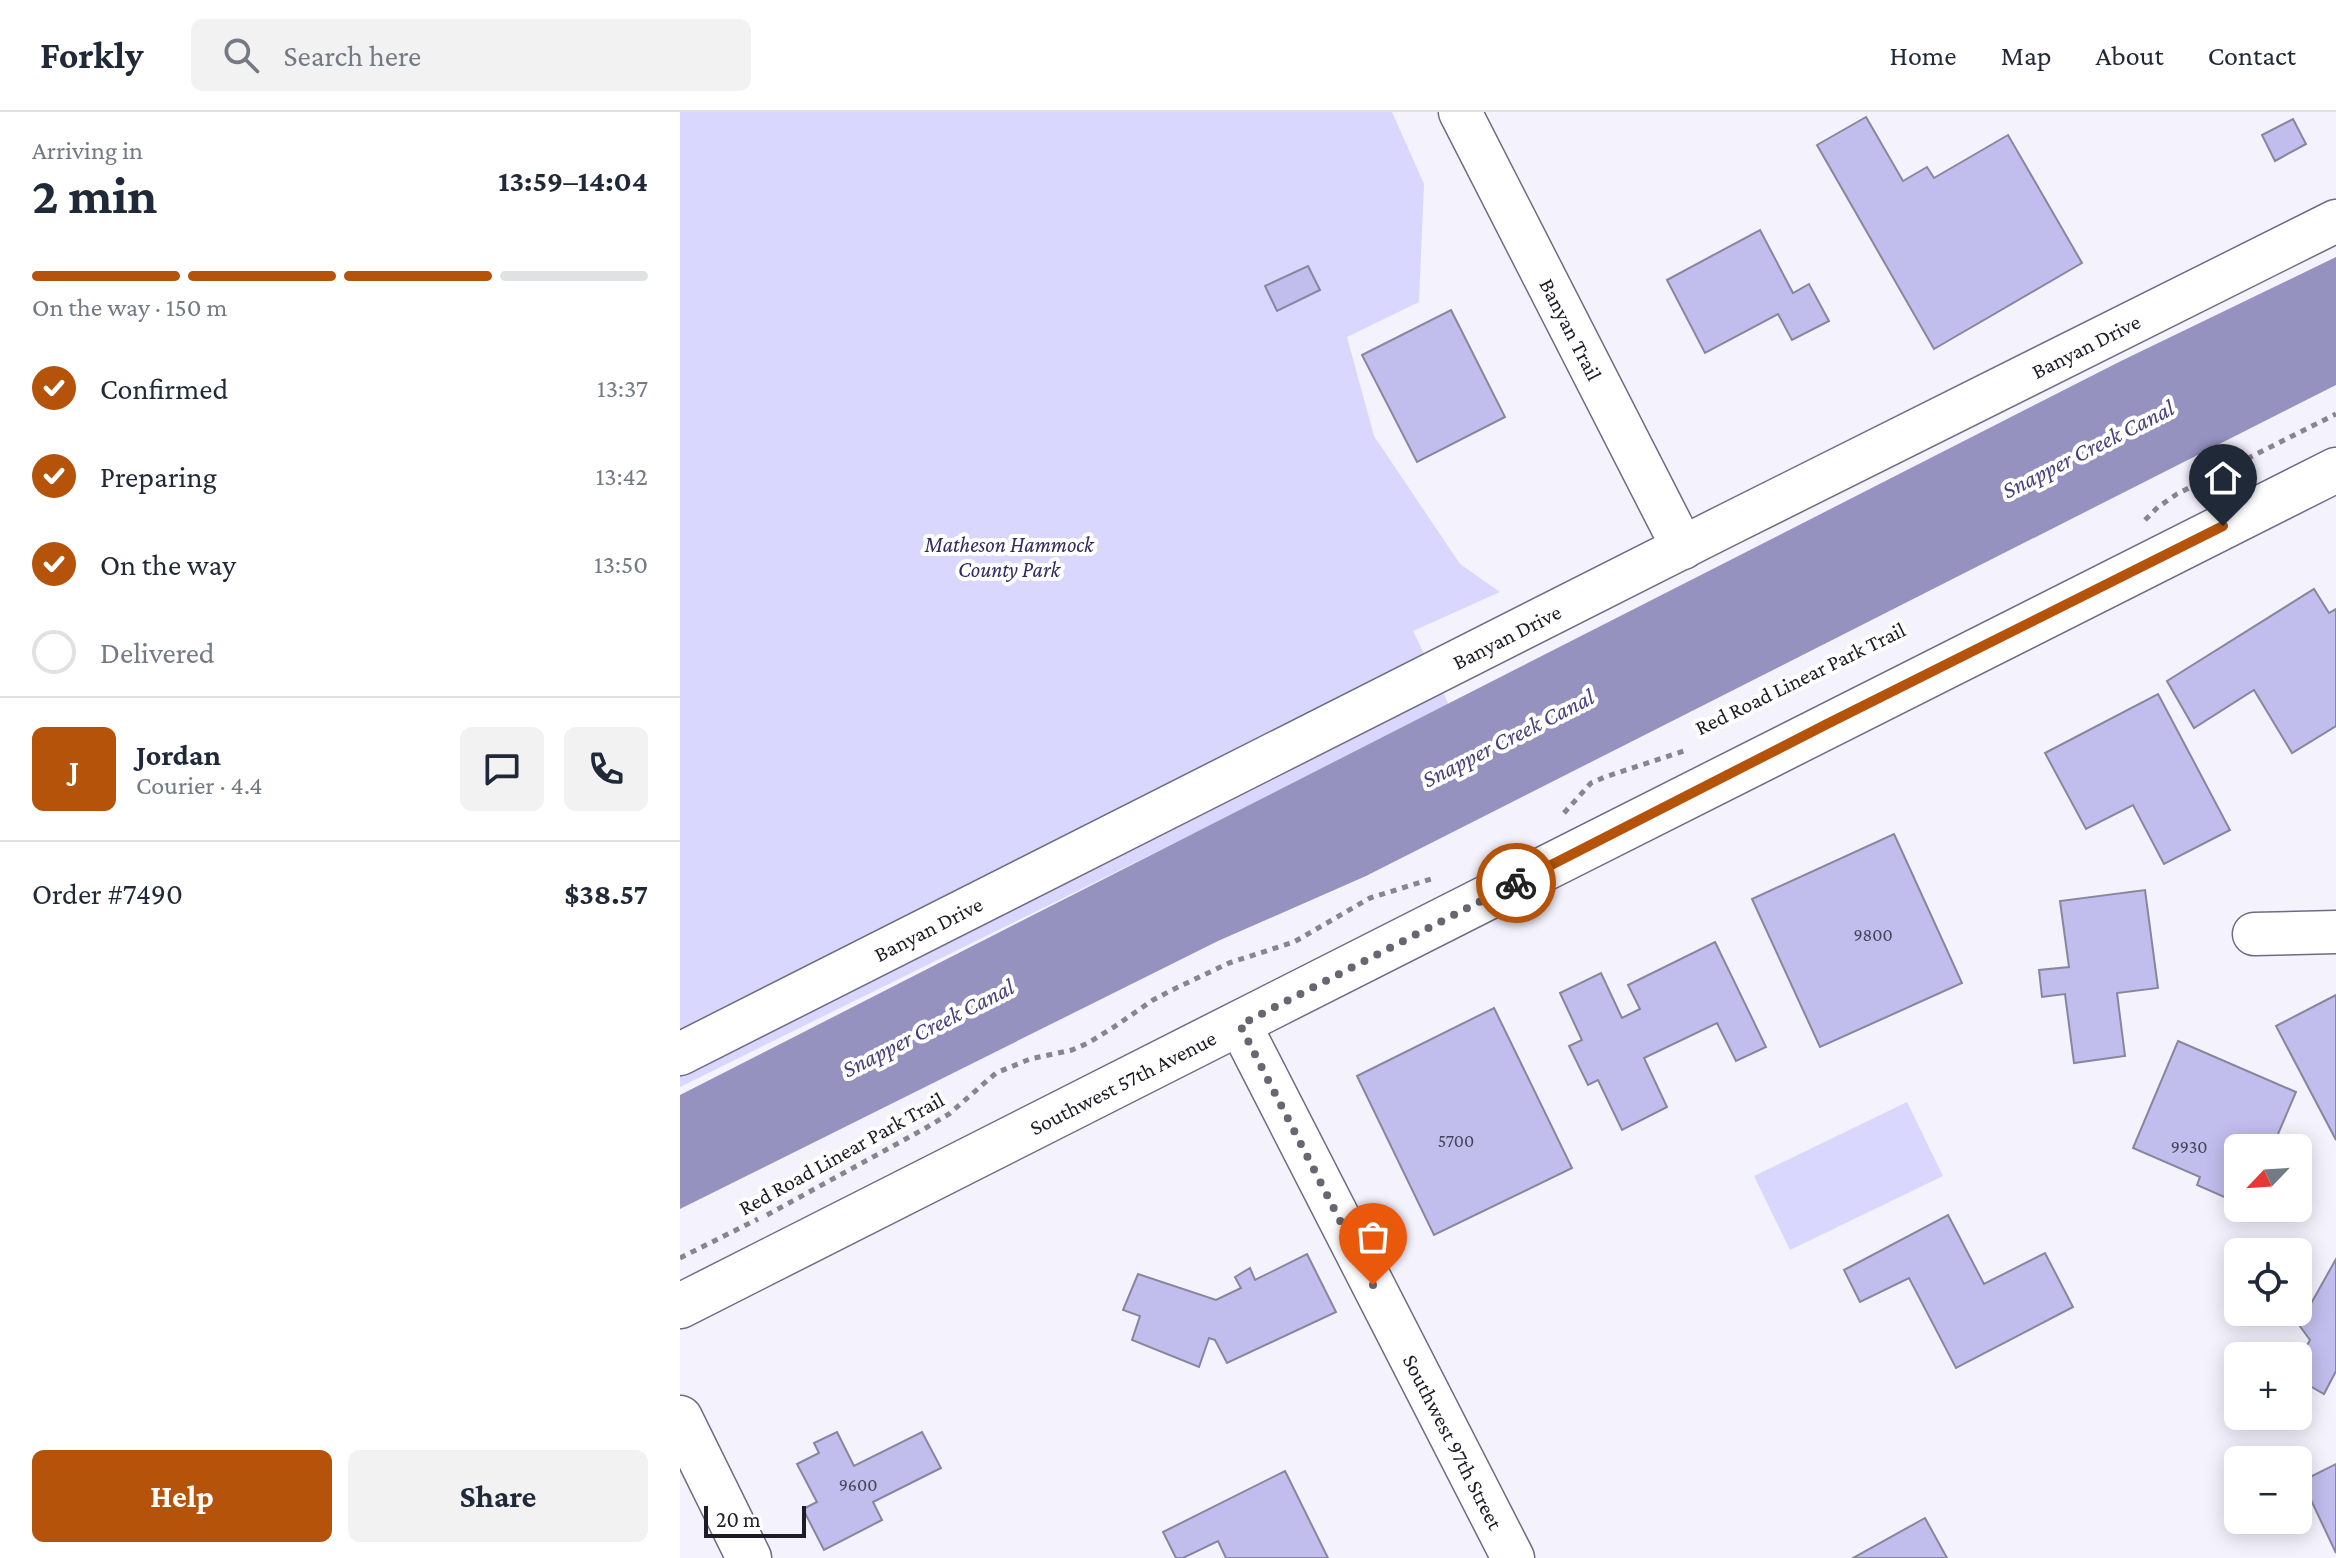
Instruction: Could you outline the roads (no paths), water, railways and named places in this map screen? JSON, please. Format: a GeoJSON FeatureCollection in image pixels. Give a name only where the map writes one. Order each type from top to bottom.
{"type":"FeatureCollection","features":[{"type":"Feature","properties":{"kind":"main road","name":"Southwest 57th Avenue"},"geometry":{"type":"LineString","coordinates":[[680,1306],[1240,1025],[1829,723],[2336,470]]}},
{"type":"Feature","properties":{"kind":"main road"},"geometry":{"type":"LineString","coordinates":[[680,1418],[749,1558]]}},
{"type":"Feature","properties":{"kind":"street","name":"Banyan Trail"},"geometry":{"type":"LineString","coordinates":[[1460,112],[1683,548]]}},
{"type":"Feature","properties":{"kind":"street","name":"Banyan Drive"},"geometry":{"type":"LineString","coordinates":[[680,1054],[2336,221]]}},
{"type":"Feature","properties":{"kind":"street"},"geometry":{"type":"LineString","coordinates":[[2254,934],[2336,932]]}},
{"type":"Feature","properties":{"kind":"street","name":"Southwest 97th Street"},"geometry":{"type":"LineString","coordinates":[[1240,1025],[1513,1558]]}},
{"type":"Feature","properties":{"kind":"water","name":"Snapper Creek Canal"},"geometry":{"type":"Polygon","coordinates":[[[2336,257],[2336,385],[1366,876],[1218,941],[680,1209],[680,1095],[2121,361],[2336,257]]]}},
{"type":"Feature","properties":{"kind":"park label","name":"Matheson Hammock County Park"},"geometry":{"type":"Point","coordinates":[1009,556]}}]}
